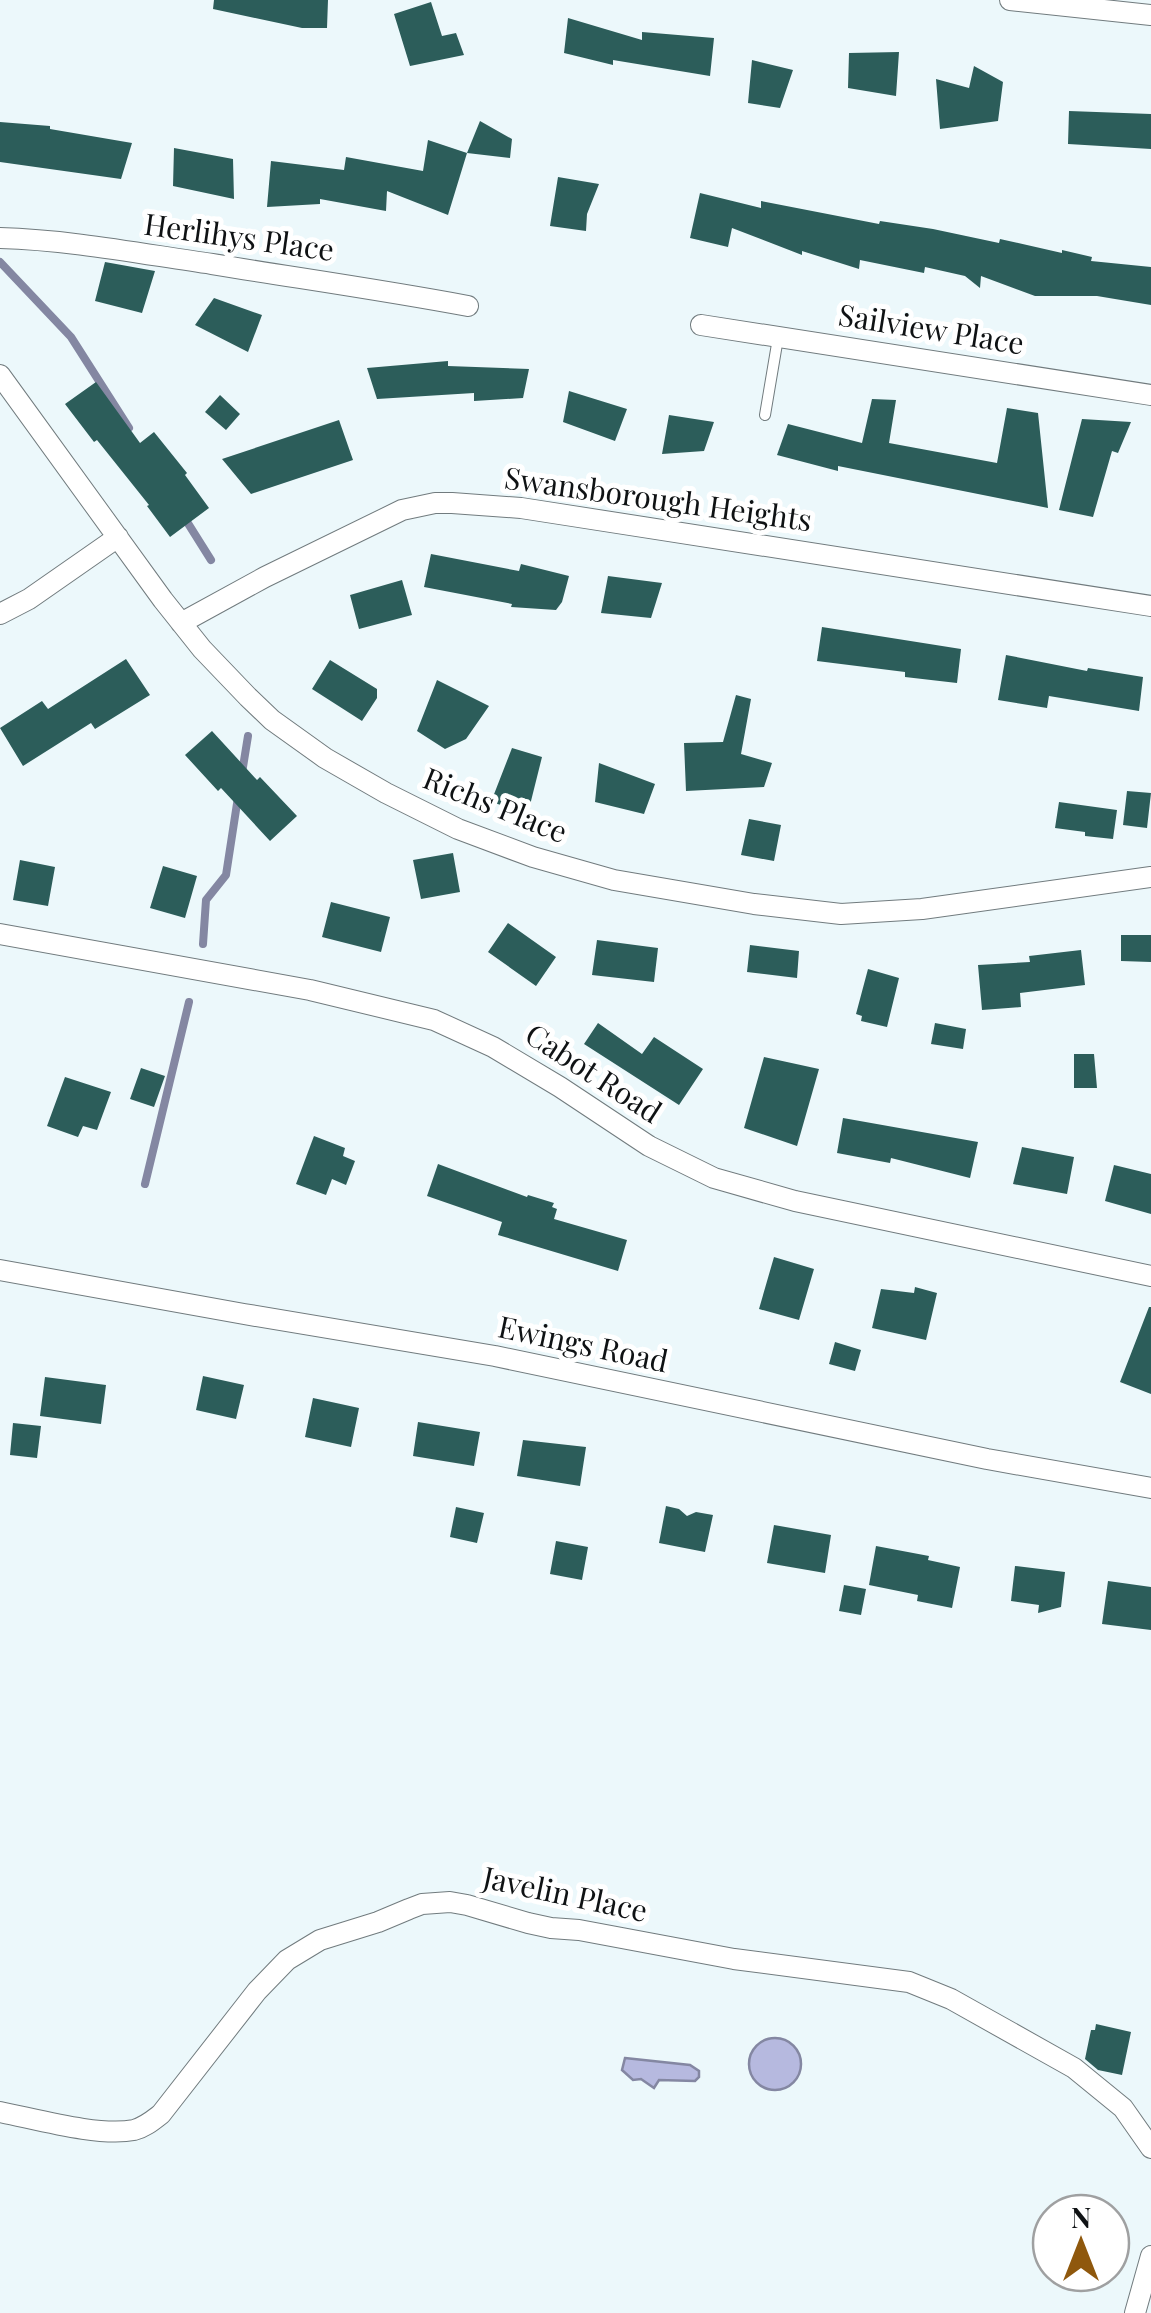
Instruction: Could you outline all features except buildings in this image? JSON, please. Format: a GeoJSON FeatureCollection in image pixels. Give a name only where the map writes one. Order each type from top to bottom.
{"type":"FeatureCollection","features":[{"type":"Feature","properties":{"kind":"street"},"geometry":{"type":"LineString","coordinates":[[1010,0],[1151,15]]}},
{"type":"Feature","properties":{"kind":"street","name":"Herlihys Place"},"geometry":{"type":"LineString","coordinates":[[0,238],[97,247],[468,306]]}},
{"type":"Feature","properties":{"kind":"street","name":"Sailview Place"},"geometry":{"type":"LineString","coordinates":[[701,324],[1151,394]]}},
{"type":"Feature","properties":{"kind":"street","name":"Richs Place"},"geometry":{"type":"LineString","coordinates":[[0,375],[181,623],[248,698],[325,758],[458,828],[533,858],[587,874],[660,890],[841,914],[922,909],[1151,877]]}},
{"type":"Feature","properties":{"kind":"street","name":"Swansborough Heights"},"geometry":{"type":"LineString","coordinates":[[181,623],[388,516],[418,506],[452,503],[521,508],[1151,606]]}},
{"type":"Feature","properties":{"kind":"street"},"geometry":{"type":"LineString","coordinates":[[0,614],[118,537]]}},
{"type":"Feature","properties":{"kind":"street","name":"Cabot Road"},"geometry":{"type":"LineString","coordinates":[[0,934],[310,990],[434,1020],[484,1042],[560,1086],[649,1146],[714,1178],[779,1197],[1151,1276]]}},
{"type":"Feature","properties":{"kind":"street","name":"Ewings Road"},"geometry":{"type":"LineString","coordinates":[[0,1270],[495,1356],[988,1460],[1151,1488]]}},
{"type":"Feature","properties":{"kind":"street","name":"Javelin Place"},"geometry":{"type":"LineString","coordinates":[[0,2112],[105,2131],[150,2124],[286,1960],[320,1940],[409,1908],[450,1902],[540,1926],[734,1959],[909,1982],[950,1998],[1074,2068],[1122,2108],[1151,2148]]}},
{"type":"Feature","properties":{"kind":"street"},"geometry":{"type":"LineString","coordinates":[[1135,2313],[1151,2256]]}},
{"type":"Feature","properties":{"kind":"lane"},"geometry":{"type":"LineString","coordinates":[[765,415],[778,336]]}},
{"type":"Feature","properties":{"kind":"water"},"geometry":{"type":"Polygon","coordinates":[[[775,2038],[793,2046],[801,2064],[793,2082],[775,2090],[757,2082],[749,2064],[757,2046],[775,2038]]]}},
{"type":"Feature","properties":{"kind":"water"},"geometry":{"type":"Polygon","coordinates":[[[625,2058],[690,2065],[699,2071],[699,2077],[695,2081],[659,2080],[654,2088],[641,2079],[633,2080],[622,2070],[625,2058]]]}},
{"type":"Feature","properties":{"kind":"waterway"},"geometry":{"type":"LineString","coordinates":[[0,262],[71,337],[129,428]]}},
{"type":"Feature","properties":{"kind":"waterway"},"geometry":{"type":"LineString","coordinates":[[184,517],[211,560]]}},
{"type":"Feature","properties":{"kind":"waterway"},"geometry":{"type":"LineString","coordinates":[[242,773],[248,736]]}},
{"type":"Feature","properties":{"kind":"waterway"},"geometry":{"type":"LineString","coordinates":[[203,944],[206,900],[226,875],[238,797]]}},
{"type":"Feature","properties":{"kind":"waterway"},"geometry":{"type":"LineString","coordinates":[[145,1184],[189,1002]]}}]}
